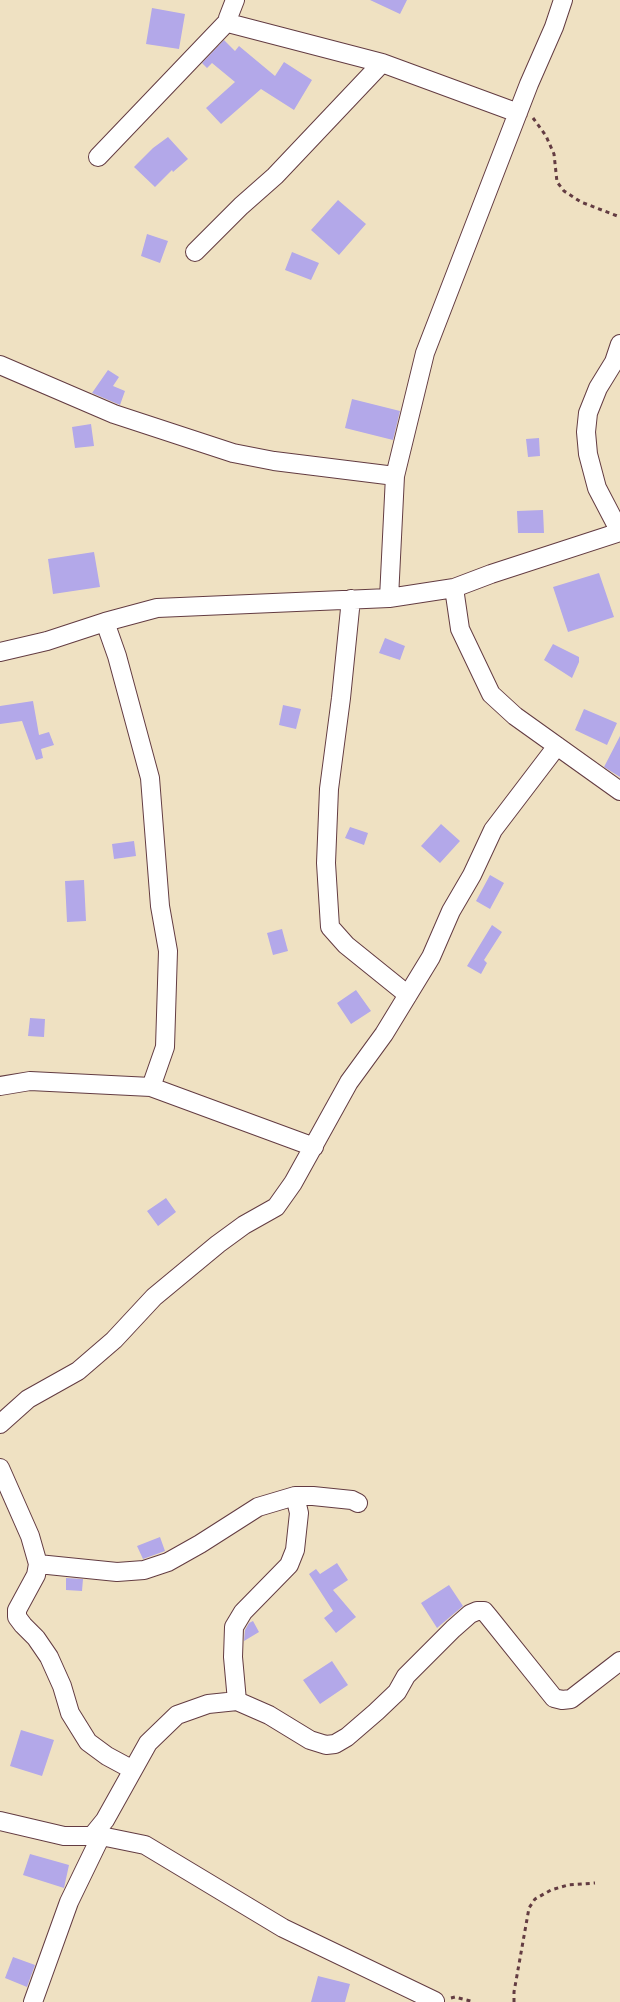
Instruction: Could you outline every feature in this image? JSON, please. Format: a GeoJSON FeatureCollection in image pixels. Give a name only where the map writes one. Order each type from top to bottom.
{"type":"FeatureCollection","features":[{"type":"Feature","properties":{"kind":"street"},"geometry":{"type":"LineString","coordinates":[[98,157],[228,21],[235,0]]}},
{"type":"Feature","properties":{"kind":"street"},"geometry":{"type":"LineString","coordinates":[[389,598],[395,476],[425,353],[564,0]]}},
{"type":"Feature","properties":{"kind":"street"},"geometry":{"type":"LineString","coordinates":[[228,21],[238,26],[382,63],[520,108]]}},
{"type":"Feature","properties":{"kind":"street"},"geometry":{"type":"LineString","coordinates":[[195,252],[241,206],[276,176],[382,63]]}},
{"type":"Feature","properties":{"kind":"street"},"geometry":{"type":"LineString","coordinates":[[0,652],[47,641],[105,622],[157,608],[389,598],[454,588],[620,532],[597,488],[588,454],[586,432],[588,413],[598,388],[614,362],[620,344]]}},
{"type":"Feature","properties":{"kind":"street"},"geometry":{"type":"LineString","coordinates":[[0,365],[114,414],[233,453],[274,461],[395,476]]}},
{"type":"Feature","properties":{"kind":"street"},"geometry":{"type":"LineString","coordinates":[[454,588],[460,629],[491,694],[515,716],[620,790]]}},
{"type":"Feature","properties":{"kind":"street"},"geometry":{"type":"LineString","coordinates":[[351,599],[341,698],[329,788],[326,862],[330,927],[346,945],[408,995]]}},
{"type":"Feature","properties":{"kind":"street"},"geometry":{"type":"LineString","coordinates":[[105,622],[117,656],[150,778],[160,906],[168,951],[165,1047],[151,1087]]}},
{"type":"Feature","properties":{"kind":"street"},"geometry":{"type":"LineString","coordinates":[[0,1424],[28,1400],[78,1371],[114,1340],[154,1298],[218,1244],[244,1225],[276,1206],[293,1183],[350,1082],[384,1034],[431,957],[450,911],[472,875],[493,830],[557,746]]}},
{"type":"Feature","properties":{"kind":"street"},"geometry":{"type":"LineString","coordinates":[[0,1086],[30,1081],[151,1087],[314,1147]]}},
{"type":"Feature","properties":{"kind":"street"},"geometry":{"type":"LineString","coordinates":[[0,1468],[30,1536],[38,1564],[36,1575],[17,1610],[18,1617],[49,1657],[62,1686],[70,1713],[88,1742],[107,1756],[132,1770]]}},
{"type":"Feature","properties":{"kind":"street"},"geometry":{"type":"LineString","coordinates":[[38,1564],[117,1572],[144,1570],[168,1562],[258,1507],[295,1496],[352,1500],[358,1504]]}},
{"type":"Feature","properties":{"kind":"street"},"geometry":{"type":"LineString","coordinates":[[237,1702],[233,1643],[234,1627],[243,1612],[289,1565],[295,1550],[298,1513],[295,1496]]}},
{"type":"Feature","properties":{"kind":"street"},"geometry":{"type":"LineString","coordinates":[[33,2002],[69,1902],[96,1836],[148,1743],[177,1715],[208,1704],[237,1702],[269,1715],[310,1740],[326,1746],[336,1744],[347,1738],[376,1712],[397,1692],[406,1676],[426,1656],[470,1614],[478,1611],[484,1611],[554,1698],[562,1700],[571,1699],[620,1661]]}},
{"type":"Feature","properties":{"kind":"street"},"geometry":{"type":"LineString","coordinates":[[0,1821],[64,1836],[96,1836],[145,1845],[283,1928],[435,2002]]}},
{"type":"Feature","properties":{"kind":"path"},"geometry":{"type":"LineString","coordinates":[[520,108],[546,136],[556,162],[555,173],[557,182],[564,191],[581,202],[620,217]]}},
{"type":"Feature","properties":{"kind":"path"},"geometry":{"type":"LineString","coordinates":[[514,2002],[514,1992],[529,1908],[535,1899],[551,1890],[595,1883]]}},
{"type":"Feature","properties":{"kind":"path"},"geometry":{"type":"LineString","coordinates":[[435,2002],[455,1997],[474,2002]]}},
{"type":"Feature","properties":{"kind":"building"},"geometry":{"type":"Polygon","coordinates":[[[370,0],[407,0],[400,14],[370,0]]]}},
{"type":"Feature","properties":{"kind":"building"},"geometry":{"type":"Polygon","coordinates":[[[152,8],[185,14],[179,49],[146,44],[152,8]]]}},
{"type":"Feature","properties":{"kind":"building"},"geometry":{"type":"Polygon","coordinates":[[[224,40],[235,51],[239,46],[275,76],[284,62],[312,80],[294,110],[261,89],[221,124],[206,108],[235,82],[212,63],[207,68],[202,63],[224,40]]]}},
{"type":"Feature","properties":{"kind":"building"},"geometry":{"type":"Polygon","coordinates":[[[168,137],[188,159],[173,172],[172,170],[155,187],[134,167],[153,148],[168,137]]]}},
{"type":"Feature","properties":{"kind":"building"},"geometry":{"type":"Polygon","coordinates":[[[338,200],[366,224],[339,255],[311,230],[338,200]]]}},
{"type":"Feature","properties":{"kind":"building"},"geometry":{"type":"Polygon","coordinates":[[[147,234],[168,241],[160,263],[141,256],[147,234]]]}},
{"type":"Feature","properties":{"kind":"building"},"geometry":{"type":"Polygon","coordinates":[[[292,252],[319,263],[311,280],[285,270],[292,252]]]}},
{"type":"Feature","properties":{"kind":"building"},"geometry":{"type":"Polygon","coordinates":[[[108,370],[119,377],[113,386],[125,391],[120,405],[92,393],[108,370]]]}},
{"type":"Feature","properties":{"kind":"building"},"geometry":{"type":"Polygon","coordinates":[[[352,399],[400,411],[393,440],[345,428],[352,399]]]}},
{"type":"Feature","properties":{"kind":"building"},"geometry":{"type":"Polygon","coordinates":[[[91,424],[94,446],[75,448],[72,427],[91,424]]]}},
{"type":"Feature","properties":{"kind":"building"},"geometry":{"type":"Polygon","coordinates":[[[539,438],[540,456],[528,457],[526,439],[539,438]]]}},
{"type":"Feature","properties":{"kind":"building"},"geometry":{"type":"Polygon","coordinates":[[[543,510],[544,533],[518,533],[517,511],[543,510]]]}},
{"type":"Feature","properties":{"kind":"building"},"geometry":{"type":"Polygon","coordinates":[[[94,552],[100,587],[53,594],[48,559],[94,552]]]}},
{"type":"Feature","properties":{"kind":"building"},"geometry":{"type":"Polygon","coordinates":[[[599,573],[614,617],[568,632],[553,587],[599,573]]]}},
{"type":"Feature","properties":{"kind":"building"},"geometry":{"type":"Polygon","coordinates":[[[385,638],[405,646],[400,660],[379,653],[385,638]]]}},
{"type":"Feature","properties":{"kind":"building"},"geometry":{"type":"Polygon","coordinates":[[[553,644],[579,657],[579,662],[572,678],[544,660],[553,644]]]}},
{"type":"Feature","properties":{"kind":"building"},"geometry":{"type":"Polygon","coordinates":[[[33,701],[39,735],[49,732],[54,745],[41,749],[43,758],[36,760],[22,721],[0,724],[0,706],[33,701]]]}},
{"type":"Feature","properties":{"kind":"building"},"geometry":{"type":"Polygon","coordinates":[[[283,705],[301,709],[296,729],[279,725],[283,705]]]}},
{"type":"Feature","properties":{"kind":"building"},"geometry":{"type":"Polygon","coordinates":[[[584,709],[617,723],[607,745],[575,730],[584,709]]]}},
{"type":"Feature","properties":{"kind":"building"},"geometry":{"type":"Polygon","coordinates":[[[620,736],[620,777],[604,767],[620,736]]]}},
{"type":"Feature","properties":{"kind":"building"},"geometry":{"type":"Polygon","coordinates":[[[441,824],[460,841],[440,863],[421,846],[441,824]]]}},
{"type":"Feature","properties":{"kind":"building"},"geometry":{"type":"Polygon","coordinates":[[[350,827],[368,833],[364,845],[345,838],[350,827]]]}},
{"type":"Feature","properties":{"kind":"building"},"geometry":{"type":"Polygon","coordinates":[[[134,841],[136,856],[114,859],[112,844],[134,841]]]}},
{"type":"Feature","properties":{"kind":"building"},"geometry":{"type":"Polygon","coordinates":[[[490,875],[504,883],[490,909],[476,901],[490,875]]]}},
{"type":"Feature","properties":{"kind":"building"},"geometry":{"type":"Polygon","coordinates":[[[84,880],[86,921],[67,922],[65,881],[84,880]]]}},
{"type":"Feature","properties":{"kind":"building"},"geometry":{"type":"Polygon","coordinates":[[[492,925],[502,932],[484,960],[487,963],[481,974],[467,966],[492,925]]]}},
{"type":"Feature","properties":{"kind":"building"},"geometry":{"type":"Polygon","coordinates":[[[282,929],[288,951],[273,955],[267,933],[282,929]]]}},
{"type":"Feature","properties":{"kind":"building"},"geometry":{"type":"Polygon","coordinates":[[[356,990],[371,1011],[351,1024],[337,1003],[356,990]]]}},
{"type":"Feature","properties":{"kind":"building"},"geometry":{"type":"Polygon","coordinates":[[[30,1018],[45,1019],[44,1037],[28,1036],[30,1018]]]}},
{"type":"Feature","properties":{"kind":"building"},"geometry":{"type":"Polygon","coordinates":[[[166,1198],[176,1212],[158,1226],[147,1211],[166,1198]]]}},
{"type":"Feature","properties":{"kind":"building"},"geometry":{"type":"Polygon","coordinates":[[[160,1537],[165,1551],[143,1559],[137,1546],[160,1537]]]}},
{"type":"Feature","properties":{"kind":"building"},"geometry":{"type":"Polygon","coordinates":[[[337,1563],[348,1580],[333,1590],[356,1617],[336,1633],[324,1618],[333,1611],[309,1574],[316,1569],[320,1574],[337,1563]]]}},
{"type":"Feature","properties":{"kind":"building"},"geometry":{"type":"Polygon","coordinates":[[[66,1578],[83,1579],[82,1591],[66,1590],[66,1578]]]}},
{"type":"Feature","properties":{"kind":"building"},"geometry":{"type":"Polygon","coordinates":[[[449,1585],[463,1606],[437,1628],[421,1603],[449,1585]]]}},
{"type":"Feature","properties":{"kind":"building"},"geometry":{"type":"Polygon","coordinates":[[[253,1621],[259,1632],[244,1641],[245,1630],[249,1623],[253,1621]]]}},
{"type":"Feature","properties":{"kind":"building"},"geometry":{"type":"Polygon","coordinates":[[[332,1661],[348,1685],[320,1704],[303,1680],[332,1661]]]}},
{"type":"Feature","properties":{"kind":"building"},"geometry":{"type":"Polygon","coordinates":[[[21,1730],[54,1740],[42,1776],[10,1766],[21,1730]]]}},
{"type":"Feature","properties":{"kind":"building"},"geometry":{"type":"Polygon","coordinates":[[[30,1854],[69,1865],[64,1888],[23,1875],[30,1854]]]}},
{"type":"Feature","properties":{"kind":"building"},"geometry":{"type":"Polygon","coordinates":[[[13,1957],[35,1965],[27,1987],[5,1978],[13,1957]]]}},
{"type":"Feature","properties":{"kind":"building"},"geometry":{"type":"Polygon","coordinates":[[[318,1976],[350,1984],[345,2002],[311,2002],[318,1976]]]}}]}
